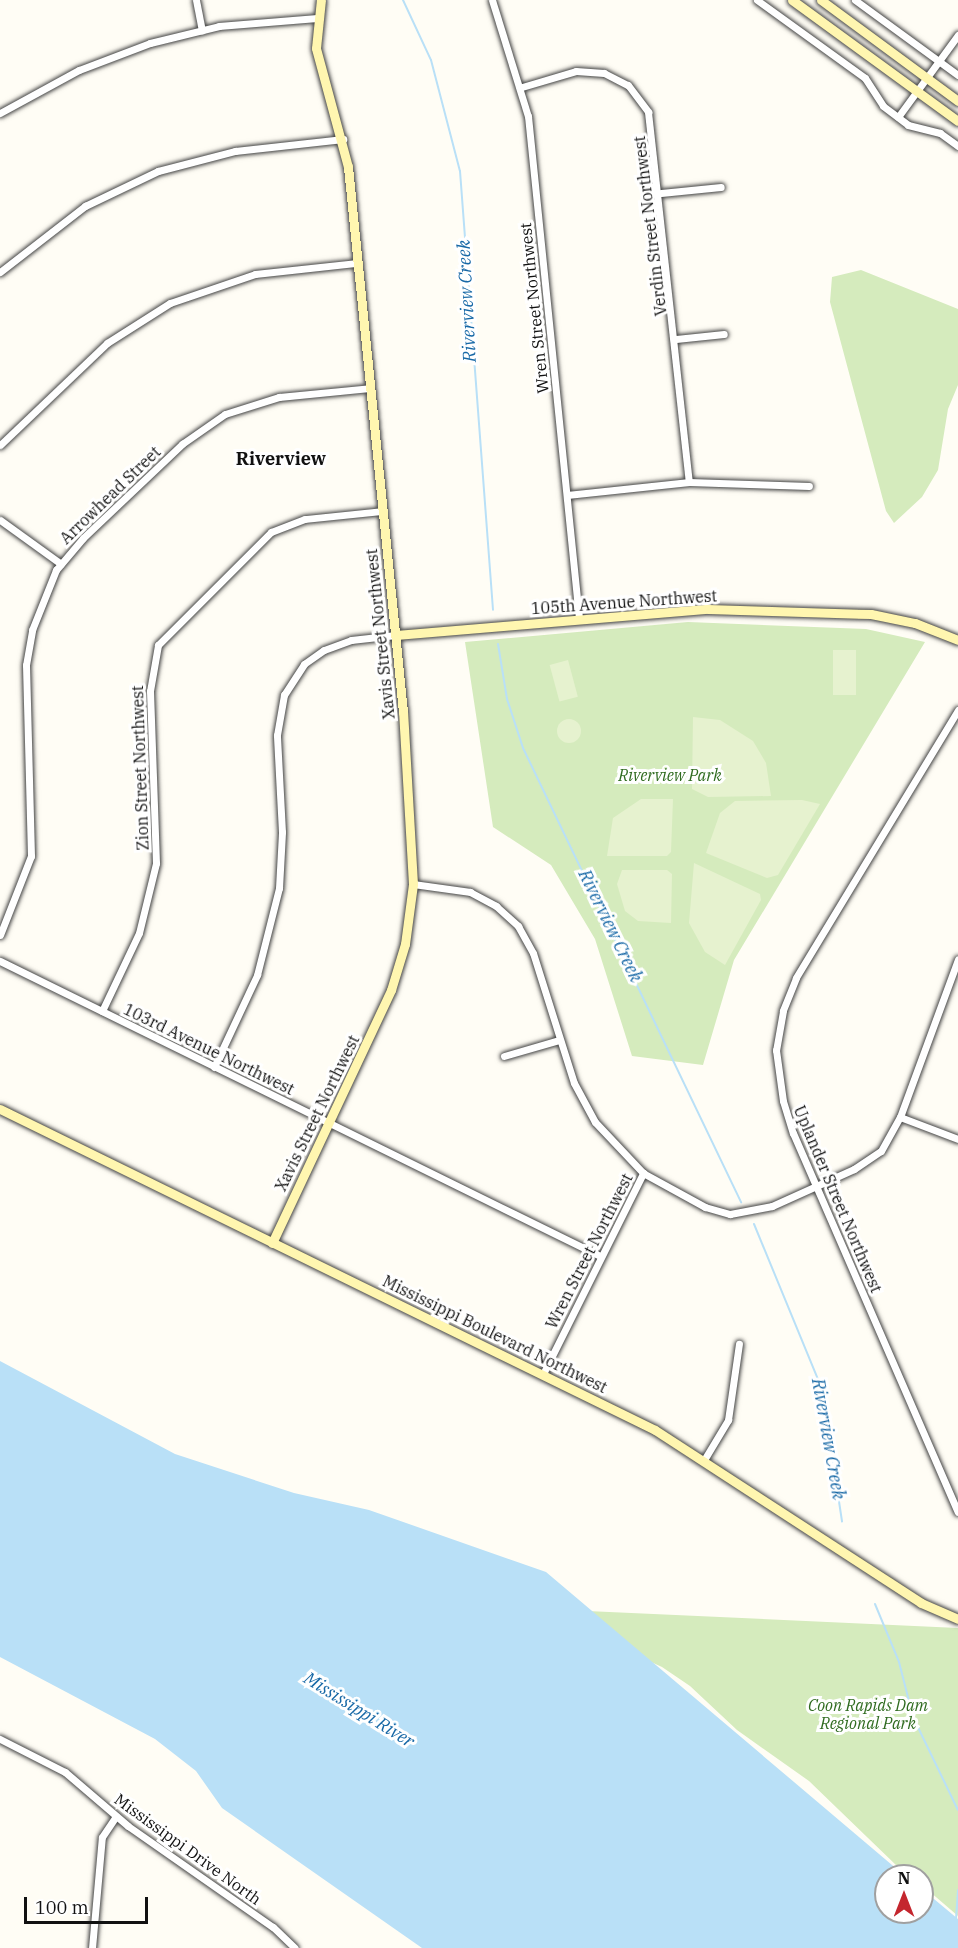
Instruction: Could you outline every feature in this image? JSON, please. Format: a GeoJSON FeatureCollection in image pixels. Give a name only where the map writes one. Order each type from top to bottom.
{"type":"FeatureCollection","features":[{"type":"Feature","properties":{"kind":"street"},"geometry":{"type":"LineString","coordinates":[[196,0],[202,30]]}},
{"type":"Feature","properties":{"kind":"street","name":"Xavis Street Northwest"},"geometry":{"type":"LineString","coordinates":[[273,1243],[397,975],[413,884],[413,827],[396,635],[343,139],[318,60],[317,18],[321,0]]}},
{"type":"Feature","properties":{"kind":"street","name":"Wren Street Northwest"},"geometry":{"type":"LineString","coordinates":[[492,0],[522,87],[579,618]]}},
{"type":"Feature","properties":{"kind":"street"},"geometry":{"type":"LineString","coordinates":[[758,0],[865,78],[883,106],[898,117],[958,146]]}},
{"type":"Feature","properties":{"kind":"street"},"geometry":{"type":"LineString","coordinates":[[792,0],[958,122]]}},
{"type":"Feature","properties":{"kind":"street"},"geometry":{"type":"LineString","coordinates":[[821,0],[958,101]]}},
{"type":"Feature","properties":{"kind":"street"},"geometry":{"type":"LineString","coordinates":[[855,0],[958,75]]}},
{"type":"Feature","properties":{"kind":"street"},"geometry":{"type":"LineString","coordinates":[[0,113],[96,63],[202,30],[317,18]]}},
{"type":"Feature","properties":{"kind":"street"},"geometry":{"type":"LineString","coordinates":[[898,117],[958,34]]}},
{"type":"Feature","properties":{"kind":"street","name":"Verdin Street Northwest"},"geometry":{"type":"LineString","coordinates":[[522,87],[584,71],[604,73],[628,86],[650,119],[676,339],[689,482]]}},
{"type":"Feature","properties":{"kind":"street"},"geometry":{"type":"LineString","coordinates":[[0,272],[85,206],[158,171],[235,151],[343,139]]}},
{"type":"Feature","properties":{"kind":"street"},"geometry":{"type":"LineString","coordinates":[[660,193],[722,187]]}},
{"type":"Feature","properties":{"kind":"street"},"geometry":{"type":"LineString","coordinates":[[0,445],[107,343],[170,303],[255,274],[357,263]]}},
{"type":"Feature","properties":{"kind":"street"},"geometry":{"type":"LineString","coordinates":[[676,339],[724,334]]}},
{"type":"Feature","properties":{"kind":"street","name":"Arrowhead Street"},"geometry":{"type":"LineString","coordinates":[[0,935],[31,856],[25,680],[29,642],[61,564],[182,444],[225,414],[279,397],[370,388]]}},
{"type":"Feature","properties":{"kind":"street"},"geometry":{"type":"LineString","coordinates":[[567,495],[689,482],[809,486]]}},
{"type":"Feature","properties":{"kind":"street","name":"Zion Street Northwest"},"geometry":{"type":"LineString","coordinates":[[102,1011],[139,933],[154,876],[158,831],[150,691],[158,645],[271,532],[305,519],[383,511]]}},
{"type":"Feature","properties":{"kind":"street"},"geometry":{"type":"LineString","coordinates":[[0,520],[61,564]]}},
{"type":"Feature","properties":{"kind":"street","name":"105th Avenue Northwest"},"geometry":{"type":"LineString","coordinates":[[396,635],[708,609],[863,614],[915,623],[958,640]]}},
{"type":"Feature","properties":{"kind":"street"},"geometry":{"type":"LineString","coordinates":[[214,1067],[257,975],[279,888],[282,832],[277,723],[284,695],[304,664],[324,650],[351,640],[396,635]]}},
{"type":"Feature","properties":{"kind":"street","name":"Uplander Street Northwest"},"geometry":{"type":"LineString","coordinates":[[958,710],[786,1001],[776,1050],[780,1085],[793,1133],[958,1512]]}},
{"type":"Feature","properties":{"kind":"street"},"geometry":{"type":"LineString","coordinates":[[413,884],[470,892],[496,906],[518,926],[533,953],[559,1040],[587,1110],[643,1173],[705,1207],[730,1214],[756,1212],[816,1187],[874,1157],[900,1117],[958,959]]}},
{"type":"Feature","properties":{"kind":"street","name":"103rd Avenue Northwest"},"geometry":{"type":"LineString","coordinates":[[0,962],[600,1256]]}},
{"type":"Feature","properties":{"kind":"street"},"geometry":{"type":"LineString","coordinates":[[504,1056],[559,1040]]}},
{"type":"Feature","properties":{"kind":"street","name":"Mississippi Boulevard Northwest"},"geometry":{"type":"LineString","coordinates":[[0,1110],[655,1430],[921,1604],[958,1619]]}},
{"type":"Feature","properties":{"kind":"street"},"geometry":{"type":"LineString","coordinates":[[900,1117],[958,1139]]}},
{"type":"Feature","properties":{"kind":"street","name":"Wren Street Northwest"},"geometry":{"type":"LineString","coordinates":[[543,1374],[643,1173]]}},
{"type":"Feature","properties":{"kind":"street"},"geometry":{"type":"LineString","coordinates":[[704,1460],[728,1420],[739,1344]]}},
{"type":"Feature","properties":{"kind":"street","name":"Mississippi Drive North"},"geometry":{"type":"LineString","coordinates":[[0,1739],[64,1772],[116,1816],[295,1948]]}},
{"type":"Feature","properties":{"kind":"street"},"geometry":{"type":"LineString","coordinates":[[92,1948],[102,1837],[116,1816]]}},
{"type":"Feature","properties":{"kind":"green space"},"geometry":{"type":"Polygon","coordinates":[[[861,270],[958,309],[958,385],[948,409],[938,470],[922,497],[894,523],[886,511],[830,302],[832,277],[861,270]]]}},
{"type":"Feature","properties":{"kind":"green space","name":"Riverview Park"},"geometry":{"type":"Polygon","coordinates":[[[688,622],[866,629],[925,642],[734,960],[703,1065],[632,1056],[595,939],[551,865],[493,827],[465,642],[688,622]]]}},
{"type":"Feature","properties":{"kind":"green space"},"geometry":{"type":"Polygon","coordinates":[[[833,650],[856,650],[856,695],[833,695],[833,650]]]}},
{"type":"Feature","properties":{"kind":"green space"},"geometry":{"type":"Polygon","coordinates":[[[568,660],[578,697],[559,702],[550,665],[568,660]]]}},
{"type":"Feature","properties":{"kind":"green space"},"geometry":{"type":"Polygon","coordinates":[[[693,717],[720,720],[753,741],[766,763],[771,796],[708,797],[692,789],[693,717]]]}},
{"type":"Feature","properties":{"kind":"green space"},"geometry":{"type":"Polygon","coordinates":[[[569,719],[577,723],[581,731],[577,739],[569,743],[561,739],[557,731],[561,723],[569,719]]]}},
{"type":"Feature","properties":{"kind":"green space"},"geometry":{"type":"Polygon","coordinates":[[[641,799],[673,799],[671,852],[667,856],[607,856],[613,818],[641,799]]]}},
{"type":"Feature","properties":{"kind":"green space"},"geometry":{"type":"Polygon","coordinates":[[[802,800],[820,804],[778,875],[767,878],[706,853],[720,813],[735,801],[802,800]]]}},
{"type":"Feature","properties":{"kind":"green space"},"geometry":{"type":"Polygon","coordinates":[[[694,863],[760,894],[761,900],[725,965],[705,952],[689,923],[694,863]]]}},
{"type":"Feature","properties":{"kind":"green space"},"geometry":{"type":"Polygon","coordinates":[[[622,870],[667,870],[672,874],[671,923],[638,921],[625,911],[617,884],[622,870]]]}},
{"type":"Feature","properties":{"kind":"green space","name":"Coon Rapids Dam Regional Park"},"geometry":{"type":"Polygon","coordinates":[[[565,1610],[958,1628],[958,1916],[934,1895],[934,1864],[895,1864],[809,1781],[737,1730],[690,1686],[662,1667],[603,1640],[565,1610]]]}},
{"type":"Feature","properties":{"kind":"water","name":"Mississippi River"},"geometry":{"type":"Polygon","coordinates":[[[0,1361],[175,1454],[294,1493],[369,1510],[546,1572],[891,1864],[874,1864],[874,1924],[934,1924],[934,1899],[958,1919],[958,1948],[422,1948],[222,1808],[196,1771],[155,1739],[0,1657],[0,1361]]]}},
{"type":"Feature","properties":{"kind":"waterway","name":"Riverview Creek"},"geometry":{"type":"LineString","coordinates":[[403,0],[431,60],[460,171],[493,610]]}},
{"type":"Feature","properties":{"kind":"waterway","name":"Riverview Creek"},"geometry":{"type":"LineString","coordinates":[[498,644],[507,699],[523,748],[741,1202]]}},
{"type":"Feature","properties":{"kind":"waterway","name":"Riverview Creek"},"geometry":{"type":"LineString","coordinates":[[754,1224],[822,1389],[842,1522]]}},
{"type":"Feature","properties":{"kind":"waterway","name":"Riverview Creek"},"geometry":{"type":"LineString","coordinates":[[875,1604],[899,1662],[913,1717],[958,1810]]}},
{"type":"Feature","properties":{"kind":"waterway","name":"Riverview Creek"},"geometry":{"type":"LineString","coordinates":[[956,1919],[958,1890]]}},
{"type":"Feature","properties":{"kind":"district","name":"Riverview"},"geometry":{"type":"Point","coordinates":[281,459]}}]}
